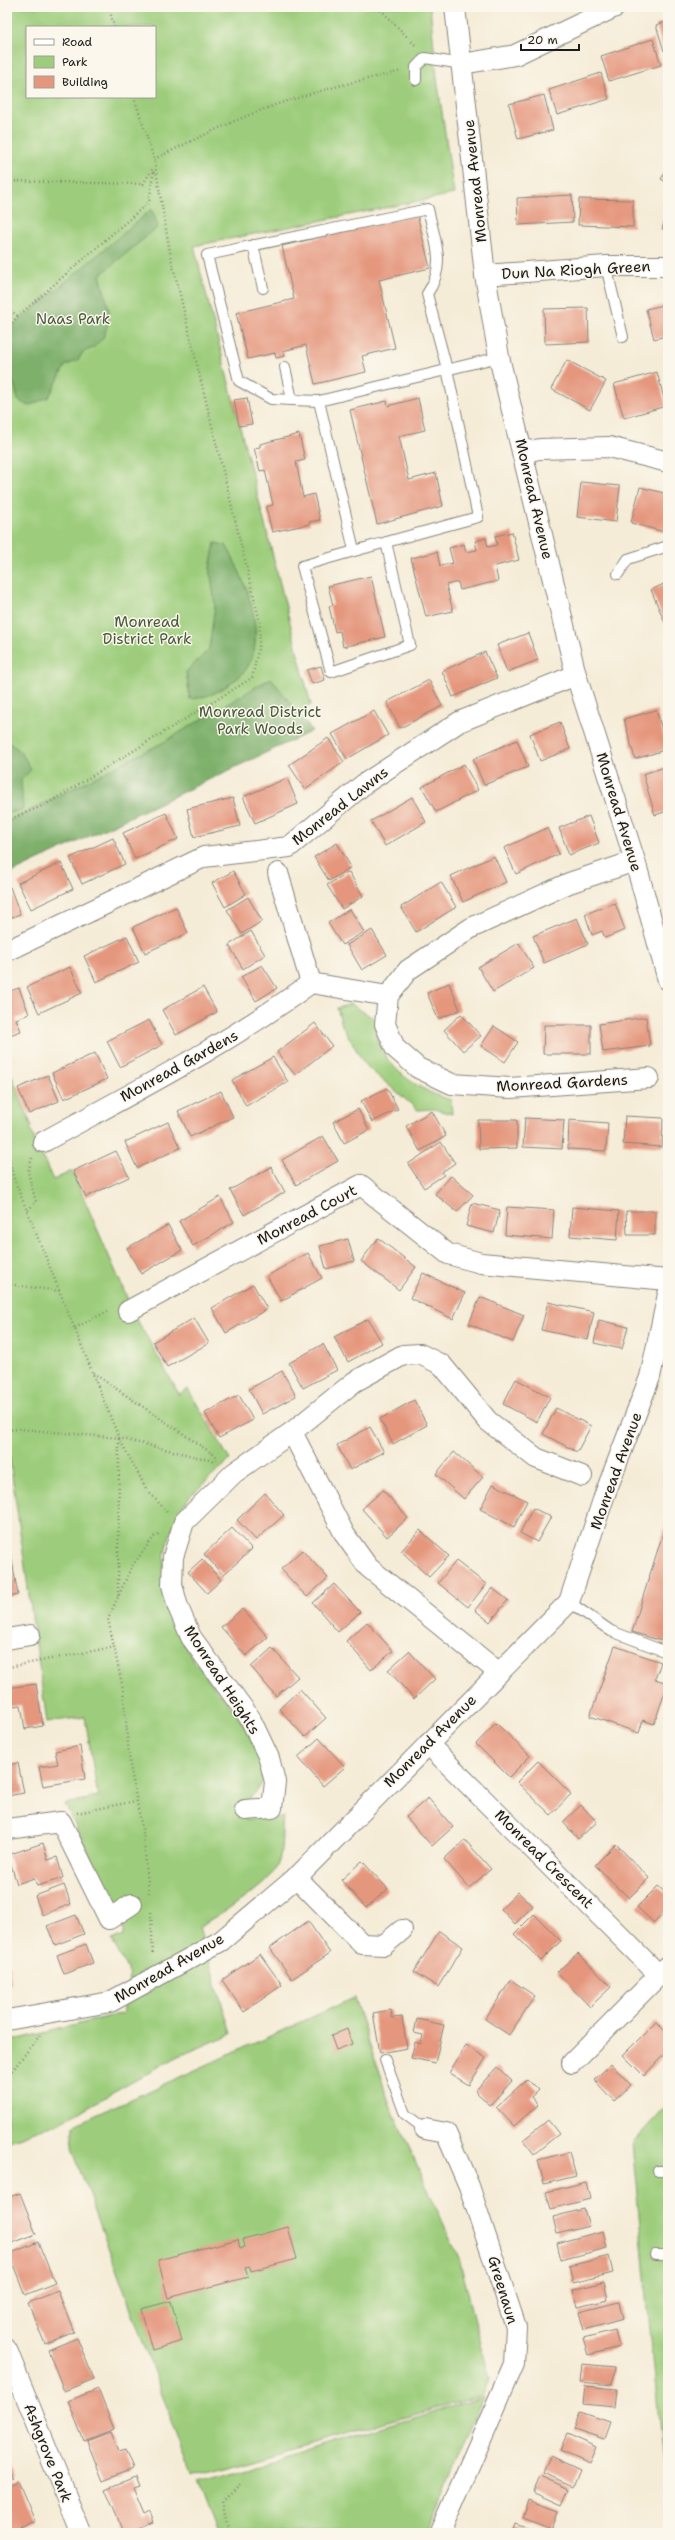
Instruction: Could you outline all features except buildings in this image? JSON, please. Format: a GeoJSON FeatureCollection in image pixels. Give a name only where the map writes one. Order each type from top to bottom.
{"type":"FeatureCollection","features":[{"type":"Feature","properties":{"kind":"street","name":"Monread Avenue"},"geometry":{"type":"LineString","coordinates":[[456,7],[485,275],[499,357],[523,452],[546,558],[576,675],[635,861],[668,980]]}},
{"type":"Feature","properties":{"kind":"street"},"geometry":{"type":"LineString","coordinates":[[462,64],[515,54],[615,7]]}},
{"type":"Feature","properties":{"kind":"street","name":"Dun Na Riogh Green"},"geometry":{"type":"LineString","coordinates":[[485,275],[606,266],[668,266]]}},
{"type":"Feature","properties":{"kind":"street"},"geometry":{"type":"LineString","coordinates":[[523,452],[540,448],[609,447],[668,462]]}},
{"type":"Feature","properties":{"kind":"street","name":"Monread Lawns"},"geometry":{"type":"LineString","coordinates":[[7,951],[204,857],[289,847],[364,784],[459,722],[576,675]]}},
{"type":"Feature","properties":{"kind":"street"},"geometry":{"type":"LineString","coordinates":[[278,873],[311,983],[388,996],[408,970],[471,928],[569,883],[635,861]]}},
{"type":"Feature","properties":{"kind":"street","name":"Monread Gardens"},"geometry":{"type":"LineString","coordinates":[[43,1142],[208,1052],[263,1019],[311,983]]}},
{"type":"Feature","properties":{"kind":"street","name":"Monread Gardens"},"geometry":{"type":"LineString","coordinates":[[388,996],[385,1024],[395,1048],[418,1068],[452,1084],[510,1088],[649,1078]]}},
{"type":"Feature","properties":{"kind":"street","name":"Monread Court"},"geometry":{"type":"LineString","coordinates":[[128,1311],[361,1185],[448,1254],[481,1263],[668,1280]]}},
{"type":"Feature","properties":{"kind":"street","name":"Monread Avenue"},"geometry":{"type":"LineString","coordinates":[[7,2020],[110,2002],[221,1941],[296,1877],[569,1602],[605,1494],[650,1377],[668,1294]]}},
{"type":"Feature","properties":{"kind":"street","name":"Monread Heights"},"geometry":{"type":"LineString","coordinates":[[245,1810],[272,1808],[275,1782],[269,1758],[250,1718],[190,1637],[178,1608],[172,1585],[173,1557],[184,1522],[234,1473],[292,1432],[354,1382],[403,1355],[420,1354],[442,1365],[488,1421],[536,1458],[582,1476]]}},
{"type":"Feature","properties":{"kind":"street"},"geometry":{"type":"LineString","coordinates":[[292,1432],[345,1535],[368,1567],[498,1672]]}},
{"type":"Feature","properties":{"kind":"street"},"geometry":{"type":"LineString","coordinates":[[7,1639],[30,1635]]}},
{"type":"Feature","properties":{"kind":"street","name":"Monread Crescent"},"geometry":{"type":"LineString","coordinates":[[428,1744],[663,1970],[572,2063]]}},
{"type":"Feature","properties":{"kind":"street"},"geometry":{"type":"LineString","coordinates":[[7,1829],[61,1822],[109,1919],[144,1904]]}},
{"type":"Feature","properties":{"kind":"street"},"geometry":{"type":"LineString","coordinates":[[296,1877],[362,1944],[384,1945],[402,1930]]}},
{"type":"Feature","properties":{"kind":"street","name":"Greenaun"},"geometry":{"type":"LineString","coordinates":[[425,2129],[446,2133],[469,2186],[516,2327],[514,2364],[440,2533]]}},
{"type":"Feature","properties":{"kind":"street","name":"Ashgrove Park"},"geometry":{"type":"LineString","coordinates":[[7,2350],[81,2533]]}},
{"type":"Feature","properties":{"kind":"lane"},"geometry":{"type":"LineString","coordinates":[[416,80],[416,67],[425,58],[462,64]]}},
{"type":"Feature","properties":{"kind":"lane"},"geometry":{"type":"LineString","coordinates":[[386,542],[410,645],[331,672],[302,566],[354,550],[478,517],[447,369],[427,294],[435,283],[440,267],[428,208],[207,255],[238,381],[271,399],[319,401],[447,369],[499,357]]}},
{"type":"Feature","properties":{"kind":"lane"},"geometry":{"type":"LineString","coordinates":[[253,245],[263,288]]}},
{"type":"Feature","properties":{"kind":"lane"},"geometry":{"type":"LineString","coordinates":[[606,266],[623,337]]}},
{"type":"Feature","properties":{"kind":"lane"},"geometry":{"type":"LineString","coordinates":[[284,367],[292,400]]}},
{"type":"Feature","properties":{"kind":"lane"},"geometry":{"type":"LineString","coordinates":[[319,401],[354,550]]}},
{"type":"Feature","properties":{"kind":"lane"},"geometry":{"type":"LineString","coordinates":[[618,574],[628,559],[668,546]]}},
{"type":"Feature","properties":{"kind":"lane"},"geometry":{"type":"LineString","coordinates":[[569,1602],[611,1631],[660,1650],[668,1650]]}},
{"type":"Feature","properties":{"kind":"lane"},"geometry":{"type":"LineString","coordinates":[[384,2060],[405,2114],[425,2129]]}},
{"type":"Feature","properties":{"kind":"lane"},"geometry":{"type":"LineString","coordinates":[[655,2255],[668,2255]]}},
{"type":"Feature","properties":{"kind":"path"},"geometry":{"type":"LineString","coordinates":[[109,7],[114,26]]}},
{"type":"Feature","properties":{"kind":"path"},"geometry":{"type":"LineString","coordinates":[[378,7],[425,58]]}},
{"type":"Feature","properties":{"kind":"path"},"geometry":{"type":"LineString","coordinates":[[154,159],[217,128],[281,103],[356,81],[416,67]]}},
{"type":"Feature","properties":{"kind":"path"},"geometry":{"type":"LineString","coordinates":[[7,329],[18,316],[149,202],[154,159],[134,98]]}},
{"type":"Feature","properties":{"kind":"path"},"geometry":{"type":"LineString","coordinates":[[7,181],[142,184],[154,166]]}},
{"type":"Feature","properties":{"kind":"path"},"geometry":{"type":"LineString","coordinates":[[7,820],[46,805],[89,780],[252,678],[254,672],[259,645],[260,622],[171,258],[154,166]]}},
{"type":"Feature","properties":{"kind":"path"},"geometry":{"type":"LineString","coordinates":[[7,308],[18,316]]}},
{"type":"Feature","properties":{"kind":"path"},"geometry":{"type":"LineString","coordinates":[[28,1210],[36,1202],[28,1172],[30,1161],[43,1142]]}},
{"type":"Feature","properties":{"kind":"path"},"geometry":{"type":"LineString","coordinates":[[7,1151],[14,1179],[28,1210],[119,1438],[148,1490],[169,1514],[184,1522]]}},
{"type":"Feature","properties":{"kind":"path"},"geometry":{"type":"LineString","coordinates":[[7,1284],[60,1291]]}},
{"type":"Feature","properties":{"kind":"path"},"geometry":{"type":"LineString","coordinates":[[75,1328],[120,1305],[128,1311]]}},
{"type":"Feature","properties":{"kind":"path"},"geometry":{"type":"LineString","coordinates":[[93,1373],[218,1457],[234,1473]]}},
{"type":"Feature","properties":{"kind":"path"},"geometry":{"type":"LineString","coordinates":[[7,1430],[20,1429],[119,1438],[213,1460],[218,1457]]}},
{"type":"Feature","properties":{"kind":"path"},"geometry":{"type":"LineString","coordinates":[[118,1597],[119,1438]]}},
{"type":"Feature","properties":{"kind":"path"},"geometry":{"type":"LineString","coordinates":[[154,1959],[144,1904],[143,1834],[130,1765],[122,1689],[108,1619],[132,1566],[154,1537],[184,1522]]}},
{"type":"Feature","properties":{"kind":"path"},"geometry":{"type":"LineString","coordinates":[[7,1656],[9,1667],[114,1647]]}},
{"type":"Feature","properties":{"kind":"path"},"geometry":{"type":"LineString","coordinates":[[72,1816],[136,1802]]}},
{"type":"Feature","properties":{"kind":"path"},"geometry":{"type":"LineString","coordinates":[[7,2078],[46,2027]]}},
{"type":"Feature","properties":{"kind":"path"},"geometry":{"type":"LineString","coordinates":[[230,2533],[223,2500],[240,2484]]}},
{"type":"Feature","properties":{"kind":"green space","name":"Monread District Park"},"geometry":{"type":"Polygon","coordinates":[[[7,7],[430,7],[437,78],[454,194],[194,246],[311,705],[199,766],[7,860],[7,7]]]}},
{"type":"Feature","properties":{"kind":"green space","name":"Naas Park"},"geometry":{"type":"Polygon","coordinates":[[[152,209],[158,227],[100,275],[109,310],[108,324],[103,338],[93,348],[83,352],[78,360],[65,366],[49,397],[28,406],[18,400],[7,354],[8,336],[11,328],[152,209]]]}},
{"type":"Feature","properties":{"kind":"green space"},"geometry":{"type":"Polygon","coordinates":[[[215,543],[226,545],[247,591],[255,626],[255,643],[252,658],[240,676],[223,689],[212,694],[190,699],[186,672],[209,649],[215,605],[210,568],[215,543]]]}},
{"type":"Feature","properties":{"kind":"green space","name":"Monread District Park Woods"},"geometry":{"type":"Polygon","coordinates":[[[271,678],[312,731],[7,875],[7,822],[162,743],[271,678]]]}},
{"type":"Feature","properties":{"kind":"green space"},"geometry":{"type":"Polygon","coordinates":[[[7,738],[10,744],[18,749],[23,755],[31,770],[21,780],[23,809],[7,814],[7,738]]]}},
{"type":"Feature","properties":{"kind":"green space"},"geometry":{"type":"Polygon","coordinates":[[[351,1004],[375,1019],[379,1044],[391,1064],[409,1080],[419,1086],[451,1100],[452,1114],[434,1109],[418,1110],[365,1065],[342,1025],[337,1008],[351,1004]]]}},
{"type":"Feature","properties":{"kind":"green space"},"geometry":{"type":"Polygon","coordinates":[[[7,1064],[32,1127],[30,1129],[53,1180],[72,1171],[135,1316],[179,1394],[188,1389],[230,1460],[190,1496],[177,1515],[180,1519],[171,1533],[166,1548],[164,1570],[166,1589],[173,1619],[185,1647],[236,1713],[255,1745],[261,1761],[262,1782],[256,1792],[245,1802],[246,1819],[283,1817],[280,1859],[273,1873],[255,1891],[199,1927],[231,2034],[177,2057],[57,2124],[7,2142],[7,2042],[123,2013],[130,1975],[112,1940],[123,1936],[123,1925],[65,1804],[98,1797],[85,1717],[47,1722],[7,1440],[7,1064]]]}},
{"type":"Feature","properties":{"kind":"green space"},"geometry":{"type":"Polygon","coordinates":[[[354,1998],[390,2105],[459,2258],[490,2379],[484,2395],[192,2477],[72,2148],[74,2125],[354,1998]]]}},
{"type":"Feature","properties":{"kind":"green space"},"geometry":{"type":"Polygon","coordinates":[[[668,2104],[668,2467],[663,2462],[632,2143],[668,2104]]]}},
{"type":"Feature","properties":{"kind":"green space"},"geometry":{"type":"Polygon","coordinates":[[[484,2397],[427,2533],[218,2533],[199,2482],[484,2397]]]}}]}
